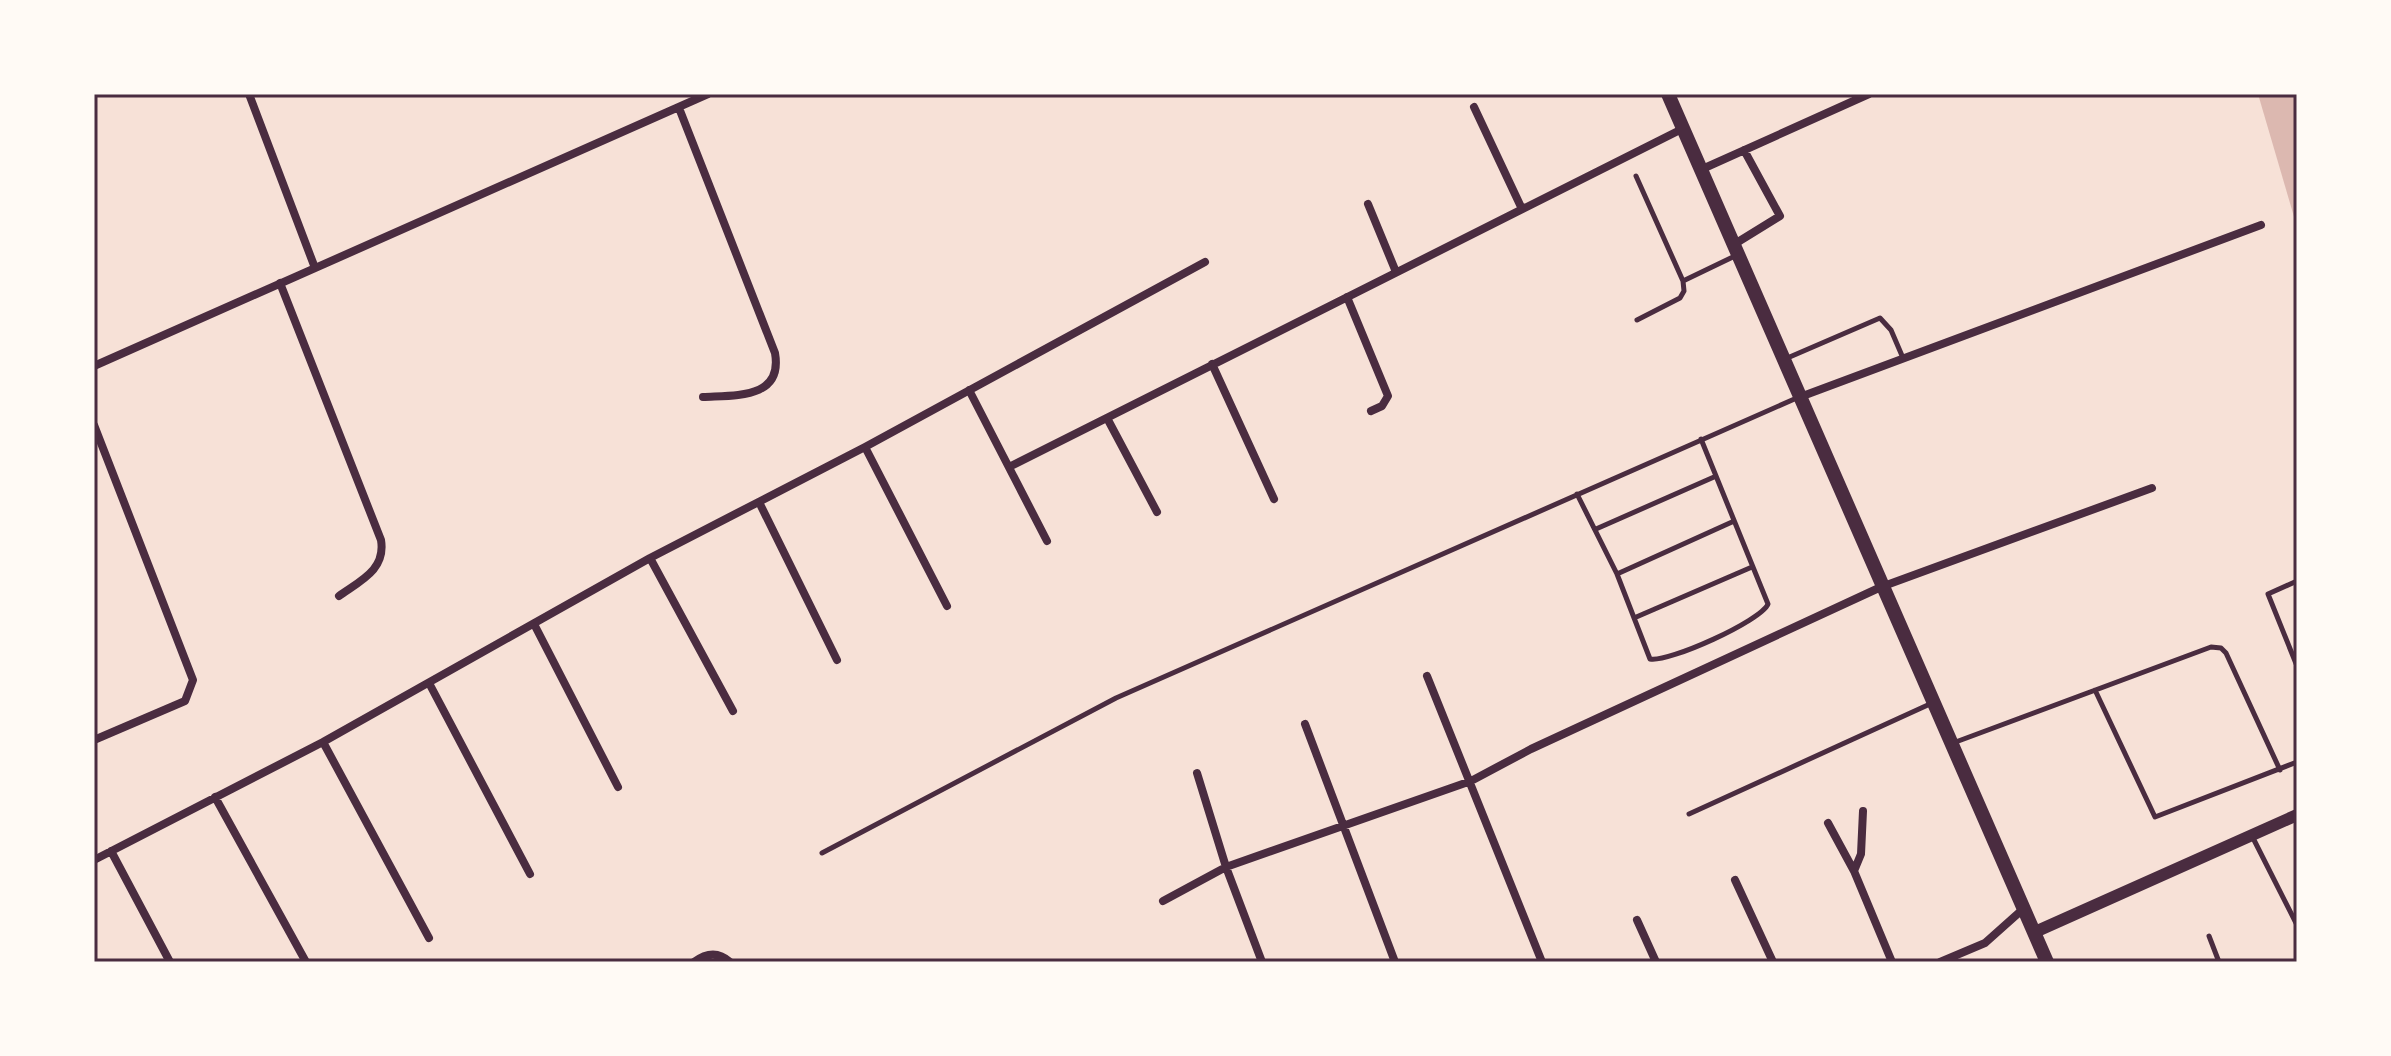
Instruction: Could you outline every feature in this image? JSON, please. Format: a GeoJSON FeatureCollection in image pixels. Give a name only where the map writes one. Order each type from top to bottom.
{"type":"FeatureCollection","features":[{"type":"Feature","properties":{"kind":"main road"},"geometry":{"type":"LineString","coordinates":[[1668,94],[2047,962]]}},
{"type":"Feature","properties":{"kind":"street"},"geometry":{"type":"LineString","coordinates":[[249,94],[315,268]]}},
{"type":"Feature","properties":{"kind":"street"},"geometry":{"type":"LineString","coordinates":[[94,366],[708,94]]}},
{"type":"Feature","properties":{"kind":"street"},"geometry":{"type":"LineString","coordinates":[[1700,170],[1869,94]]}},
{"type":"Feature","properties":{"kind":"street"},"geometry":{"type":"LineString","coordinates":[[1474,107],[1522,209]]}},
{"type":"Feature","properties":{"kind":"street"},"geometry":{"type":"LineString","coordinates":[[679,108],[775,353],[778,369],[774,379],[757,391],[703,397]]}},
{"type":"Feature","properties":{"kind":"street"},"geometry":{"type":"LineString","coordinates":[[1009,467],[1682,129]]}},
{"type":"Feature","properties":{"kind":"street"},"geometry":{"type":"LineString","coordinates":[[1735,250],[1780,216],[1744,150]]}},
{"type":"Feature","properties":{"kind":"street"},"geometry":{"type":"LineString","coordinates":[[1368,204],[1396,272]]}},
{"type":"Feature","properties":{"kind":"street"},"geometry":{"type":"LineString","coordinates":[[1800,397],[2261,225]]}},
{"type":"Feature","properties":{"kind":"street"},"geometry":{"type":"LineString","coordinates":[[94,860],[323,742],[650,558],[865,447],[1205,262]]}},
{"type":"Feature","properties":{"kind":"street"},"geometry":{"type":"LineString","coordinates":[[280,283],[381,540],[383,553],[373,572],[339,596]]}},
{"type":"Feature","properties":{"kind":"street"},"geometry":{"type":"LineString","coordinates":[[1347,297],[1388,396],[1382,406],[1371,411]]}},
{"type":"Feature","properties":{"kind":"street"},"geometry":{"type":"LineString","coordinates":[[1212,364],[1274,499]]}},
{"type":"Feature","properties":{"kind":"street"},"geometry":{"type":"LineString","coordinates":[[969,390],[1047,541]]}},
{"type":"Feature","properties":{"kind":"street"},"geometry":{"type":"LineString","coordinates":[[1107,418],[1157,512]]}},
{"type":"Feature","properties":{"kind":"street"},"geometry":{"type":"LineString","coordinates":[[94,425],[193,680],[185,701],[94,740]]}},
{"type":"Feature","properties":{"kind":"street"},"geometry":{"type":"LineString","coordinates":[[865,447],[947,606]]}},
{"type":"Feature","properties":{"kind":"street"},"geometry":{"type":"LineString","coordinates":[[1163,901],[1226,867],[1471,781],[1531,749],[1881,587],[2152,488]]}},
{"type":"Feature","properties":{"kind":"street"},"geometry":{"type":"LineString","coordinates":[[759,502],[837,660]]}},
{"type":"Feature","properties":{"kind":"street"},"geometry":{"type":"LineString","coordinates":[[650,558],[733,711]]}},
{"type":"Feature","properties":{"kind":"street"},"geometry":{"type":"LineString","coordinates":[[534,624],[618,787]]}},
{"type":"Feature","properties":{"kind":"street"},"geometry":{"type":"LineString","coordinates":[[1427,676],[1542,962]]}},
{"type":"Feature","properties":{"kind":"street"},"geometry":{"type":"LineString","coordinates":[[429,683],[530,874]]}},
{"type":"Feature","properties":{"kind":"street"},"geometry":{"type":"LineString","coordinates":[[1305,724],[1395,962]]}},
{"type":"Feature","properties":{"kind":"street"},"geometry":{"type":"LineString","coordinates":[[323,742],[429,938]]}},
{"type":"Feature","properties":{"kind":"street"},"geometry":{"type":"LineString","coordinates":[[1197,773],[1226,867],[1262,962]]}},
{"type":"Feature","properties":{"kind":"street"},"geometry":{"type":"LineString","coordinates":[[215,797],[306,962]]}},
{"type":"Feature","properties":{"kind":"street"},"geometry":{"type":"LineString","coordinates":[[1854,871],[1861,854],[1863,811]]}},
{"type":"Feature","properties":{"kind":"street"},"geometry":{"type":"LineString","coordinates":[[2035,932],[2297,815]]}},
{"type":"Feature","properties":{"kind":"street"},"geometry":{"type":"LineString","coordinates":[[1828,823],[1854,871],[1892,962]]}},
{"type":"Feature","properties":{"kind":"street"},"geometry":{"type":"LineString","coordinates":[[111,851],[170,962]]}},
{"type":"Feature","properties":{"kind":"street"},"geometry":{"type":"LineString","coordinates":[[1735,880],[1773,962]]}},
{"type":"Feature","properties":{"kind":"street"},"geometry":{"type":"LineString","coordinates":[[1940,962],[1985,943],[2022,910]]}},
{"type":"Feature","properties":{"kind":"street"},"geometry":{"type":"LineString","coordinates":[[1637,920],[1656,962]]}},
{"type":"Feature","properties":{"kind":"street"},"geometry":{"type":"LineString","coordinates":[[694,962],[704,955],[716,954],[730,962]]}},
{"type":"Feature","properties":{"kind":"lane"},"geometry":{"type":"LineString","coordinates":[[1636,176],[1683,281],[1680,298],[1637,320]]}},
{"type":"Feature","properties":{"kind":"lane"},"geometry":{"type":"LineString","coordinates":[[1683,281],[1735,250]]}},
{"type":"Feature","properties":{"kind":"lane"},"geometry":{"type":"LineString","coordinates":[[1784,360],[1880,318],[1891,330],[1903,358]]}},
{"type":"Feature","properties":{"kind":"lane"},"geometry":{"type":"LineString","coordinates":[[822,853],[1116,698],[1800,397]]}},
{"type":"Feature","properties":{"kind":"lane"},"geometry":{"type":"LineString","coordinates":[[1577,494],[1617,574],[1652,660],[1702,644],[1767,609],[1701,439]]}},
{"type":"Feature","properties":{"kind":"lane"},"geometry":{"type":"LineString","coordinates":[[1596,529],[1714,477]]}},
{"type":"Feature","properties":{"kind":"lane"},"geometry":{"type":"LineString","coordinates":[[1617,574],[1732,522]]}},
{"type":"Feature","properties":{"kind":"lane"},"geometry":{"type":"LineString","coordinates":[[1634,618],[1752,567]]}},
{"type":"Feature","properties":{"kind":"lane"},"geometry":{"type":"LineString","coordinates":[[2297,581],[2268,594],[2297,666]]}},
{"type":"Feature","properties":{"kind":"lane"},"geometry":{"type":"LineString","coordinates":[[1952,743],[2211,647],[2221,648],[2280,770]]}},
{"type":"Feature","properties":{"kind":"lane"},"geometry":{"type":"LineString","coordinates":[[2095,690],[2155,817],[2297,762]]}},
{"type":"Feature","properties":{"kind":"lane"},"geometry":{"type":"LineString","coordinates":[[1689,814],[1935,702]]}},
{"type":"Feature","properties":{"kind":"lane"},"geometry":{"type":"LineString","coordinates":[[2251,835],[2297,925]]}},
{"type":"Feature","properties":{"kind":"lane"},"geometry":{"type":"LineString","coordinates":[[2209,936],[2219,962]]}},
{"type":"Feature","properties":{"kind":"shaded area"},"geometry":{"type":"Polygon","coordinates":[[[2258,94],[2297,94],[2297,227],[2258,94]]]}}]}
